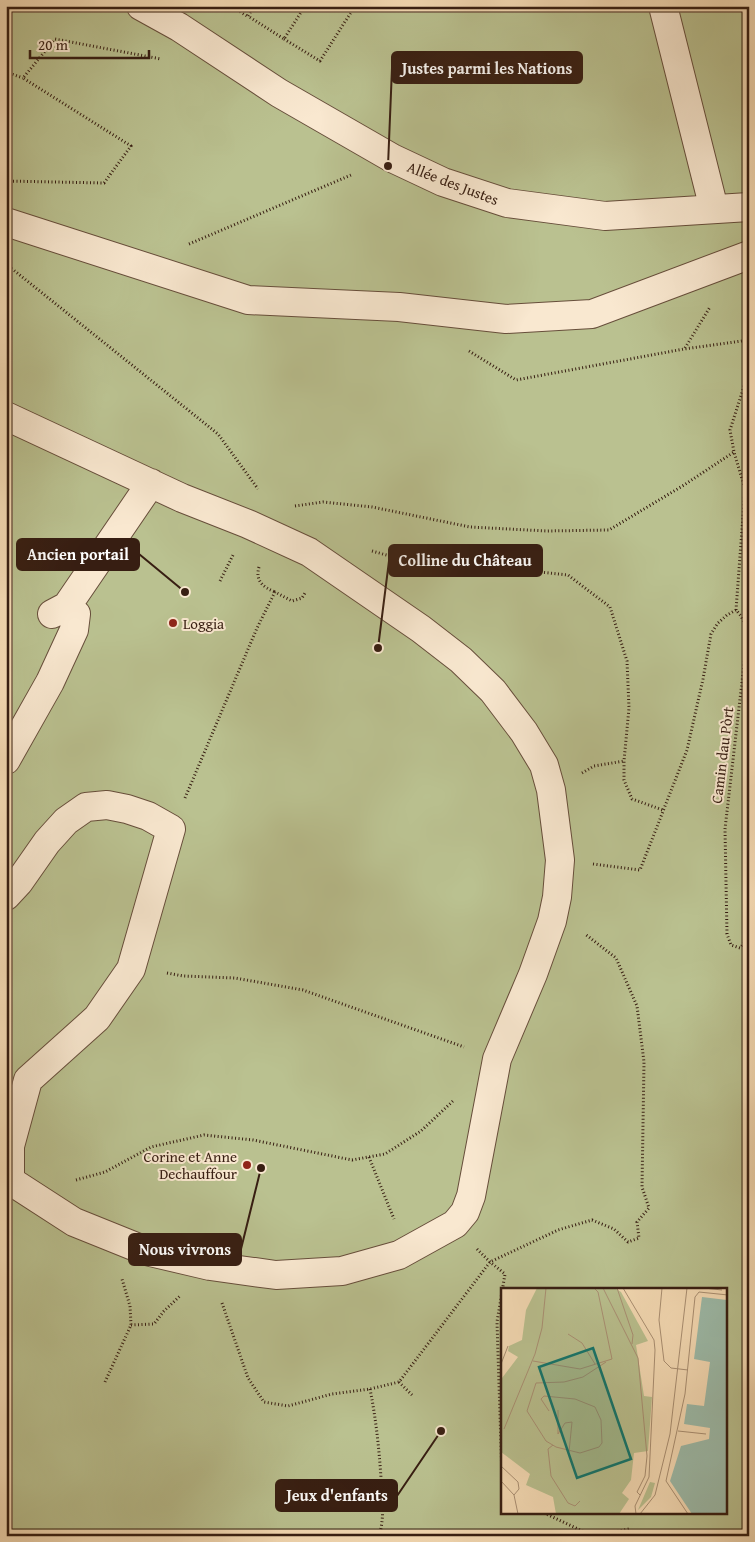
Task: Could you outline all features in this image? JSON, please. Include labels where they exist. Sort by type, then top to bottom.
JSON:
[{"type":"street","name":"Allée des Justes","points":[[141,6],[179,27],[279,93],[392,158],[443,182],[507,203],[605,216],[749,207]]},
{"type":"street","points":[[663,6],[714,209]]},
{"type":"street","points":[[6,222],[248,300],[399,307],[506,319],[592,314],[749,255]]},
{"type":"street","points":[[6,416],[151,483],[309,552],[461,660],[493,691],[524,732],[544,765],[551,790],[560,860],[557,897],[552,921],[533,974],[497,1059],[471,1196],[465,1212],[455,1224],[399,1255],[342,1270],[276,1275],[210,1266],[146,1251],[74,1222],[8,1180],[17,1083],[97,1018],[131,968],[171,829],[148,816],[127,809],[108,805],[86,807],[66,820],[47,842],[19,882],[6,896]]},
{"type":"street","points":[[6,760],[50,682],[74,630],[76,614],[59,610],[151,483]]},
{"type":"path","points":[[231,6],[320,61],[355,6]]},
{"type":"path","points":[[248,16],[254,6]]},
{"type":"path","points":[[284,39],[305,6]]},
{"type":"path","points":[[23,78],[55,39]]},
{"type":"path","points":[[6,72],[23,78],[131,146],[104,183],[6,181]]},
{"type":"path","points":[[138,265],[392,158]]},
{"type":"path","points":[[6,264],[218,434],[259,490],[248,524]]},
{"type":"path","points":[[516,380],[684,349],[749,340]]},
{"type":"path","points":[[736,610],[746,489],[734,452],[730,430],[747,377],[749,376]]},
{"type":"path","points":[[248,524],[276,509],[324,502],[372,507],[470,527],[547,531],[609,530],[684,485],[734,452]]},
{"type":"path","points":[[186,796],[257,628],[275,592],[292,601],[302,598],[327,565],[348,544],[443,571],[511,569],[568,576],[610,607],[627,661],[629,708],[624,780],[632,799],[663,810]]},
{"type":"path","name":"Camin dau Pòrt","points":[[560,860],[640,870],[687,750],[711,634],[727,615],[736,610],[748,630],[725,829],[727,934],[731,945],[740,948],[749,937]]},
{"type":"path","points":[[551,790],[594,766],[624,761]]},
{"type":"path","points":[[131,1325],[154,1324],[164,1311],[210,1266],[248,1378],[264,1402],[288,1406],[332,1394],[370,1389],[399,1382],[490,1262],[558,1230],[592,1220],[614,1229],[628,1242],[639,1238],[637,1222],[650,1208],[642,1187],[644,1062],[637,1006],[616,958],[582,932],[552,921]]},
{"type":"path","points":[[131,968],[182,976],[234,978],[303,990],[497,1059]]},
{"type":"path","points":[[68,1183],[105,1172],[151,1147],[204,1135],[253,1140],[352,1160],[385,1154],[421,1131],[455,1098]]},
{"type":"path","points":[[369,1157],[408,1251]]},
{"type":"path","points":[[455,1224],[490,1262],[505,1274],[502,1288]]},
{"type":"path","points":[[106,1382],[131,1325],[130,1306],[118,1262],[125,1243]]},
{"type":"path","points":[[501,1295],[496,1322],[501,1451]]},
{"type":"path","points":[[399,1382],[412,1394]]},
{"type":"path","points":[[370,1389],[376,1418],[381,1473],[383,1514],[379,1535],[386,1536]]},
{"type":"path","points":[[546,1514],[595,1536],[629,1529],[634,1536]]},
{"type":"green space","points":[[6,6],[749,6],[749,1536],[6,1536]]},
{"type":"place","name":"Justes parmi les Nations","points":[[388,166]]},
{"type":"place","name":"Ancien portail","points":[[185,592]]},
{"type":"place","name":"Loggia","points":[[173,623]]},
{"type":"place","name":"Colline du Château","points":[[378,648]]},
{"type":"place","name":"Corine et Anne Dechauffour","points":[[247,1165]]},
{"type":"place","name":"Nous vivrons","points":[[261,1168]]},
{"type":"place","name":"Jeux d'enfants","points":[[441,1431]]}]
